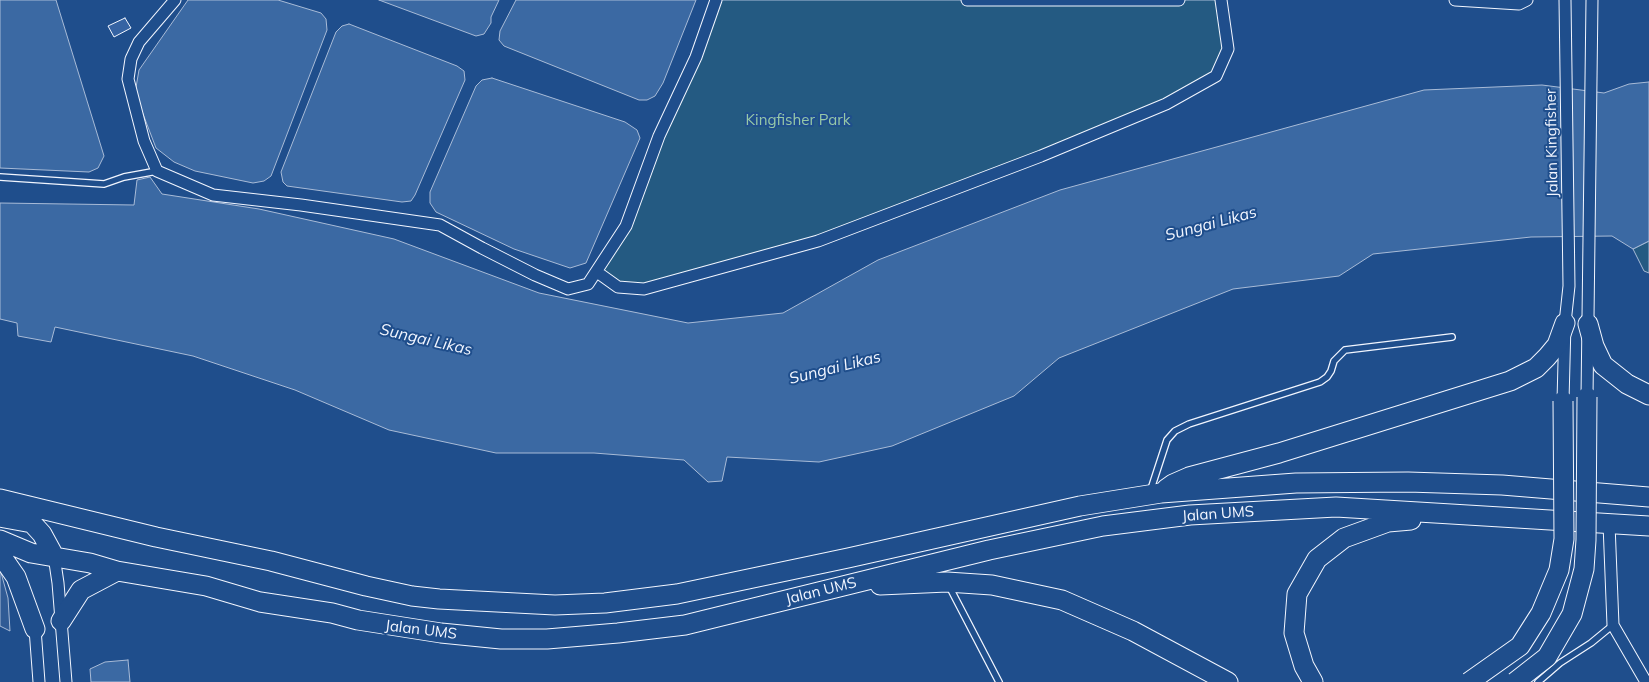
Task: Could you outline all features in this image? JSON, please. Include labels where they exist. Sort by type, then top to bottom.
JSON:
[{"type":"highway","points":[[1155,494],[1189,477],[1279,453],[1510,381],[1536,368],[1547,357],[1557,345],[1565,323]]},
{"type":"highway","points":[[1588,324],[1594,346],[1604,364],[1626,384],[1649,395]]},
{"type":"highway","points":[[1515,682],[1547,657],[1572,614],[1584,569],[1587,396]]},
{"type":"highway","points":[[1469,682],[1520,646],[1541,613],[1559,570],[1564,539],[1564,401]]},
{"type":"highway","name":"Jalan UMS","points":[[0,499],[156,537],[255,557],[412,596],[555,606],[605,604],[677,594],[1080,506],[1155,494],[1296,483],[1392,482],[1502,484],[1649,497]]},
{"type":"highway","name":"Jalan UMS","points":[[0,540],[31,553],[54,556],[117,571],[206,586],[260,602],[332,613],[358,620],[441,633],[501,639],[547,639],[685,625],[930,563],[1103,526],[1190,515],[1336,507],[1649,526]]},
{"type":"highway","points":[[1314,682],[1304,666],[1294,633],[1297,594],[1317,559],[1344,538],[1388,522],[1464,516]]},
{"type":"highway","points":[[0,517],[32,523],[42,534],[54,556]]},
{"type":"highway","points":[[0,554],[16,576],[35,629]]},
{"type":"highway","points":[[61,622],[81,590],[117,571]]},
{"type":"highway","points":[[841,587],[947,582],[992,585],[1062,600],[1133,631],[1228,682]]},
{"type":"street","points":[[175,0],[139,42],[131,58],[128,79],[144,140],[157,171],[213,195],[301,204],[440,225],[520,268],[568,289],[588,284],[626,226],[659,136],[696,57],[716,0]]},
{"type":"street","points":[[967,0],[1179,0]]},
{"type":"street","points":[[597,272],[618,287],[644,288],[818,241],[1041,156],[1166,104],[1216,76],[1228,49],[1221,0]]},
{"type":"street","points":[[1455,0],[1523,2]]},
{"type":"street","name":"Jalan Kingfisher","points":[[1564,401],[1565,323],[1569,286],[1565,0]]},
{"type":"street","points":[[1587,396],[1592,0]]},
{"type":"street","points":[[1609,524],[1613,625],[1646,682]]},
{"type":"street","points":[[54,556],[66,682]]},
{"type":"street","points":[[35,629],[39,682]]},
{"type":"lane","points":[[0,178],[104,184],[124,177],[157,171]]},
{"type":"lane","points":[[1155,494],[1167,440],[1175,431],[1189,424],[1320,382],[1327,378],[1334,361],[1345,350],[1452,337]]},
{"type":"lane","points":[[947,582],[999,682]]},
{"type":"lane","points":[[1538,682],[1560,663],[1591,643],[1613,625]]},
{"type":"green space","name":"Kingfisher Park","points":[[716,0],[1221,0],[1228,49],[1216,76],[1166,104],[818,241],[667,282],[618,287],[597,272],[626,226]]},
{"type":"green space","points":[[1649,241],[1649,273],[1644,271],[1633,249]]},
{"type":"shaded area","points":[[0,569],[8,598],[10,631],[0,626]]},
{"type":"water","points":[[0,0],[56,0],[104,156],[98,168],[89,172],[0,168]]},
{"type":"water","points":[[188,0],[278,0],[321,13],[326,19],[327,30],[271,176],[264,181],[253,183],[195,171],[174,162],[156,148],[135,93],[139,70]]},
{"type":"water","points":[[379,0],[499,0],[491,17],[491,23],[484,34],[476,36]]},
{"type":"water","points":[[516,0],[696,0],[663,83],[655,96],[647,100],[639,100],[504,46],[499,40],[500,31]]},
{"type":"water","points":[[349,24],[457,66],[464,71],[465,80],[411,201],[402,202],[287,186],[283,182],[281,172],[336,32],[342,26]]},
{"type":"water","points":[[492,78],[625,122],[637,130],[640,138],[586,263],[570,268],[514,249],[436,212],[430,203],[430,192],[476,86],[482,80]]},
{"type":"water","name":"Sungai Likas","points":[[1649,82],[1649,241],[1633,249],[1612,236],[1531,237],[1373,254],[1339,276],[1233,289],[1059,358],[1014,396],[892,446],[819,462],[727,457],[722,481],[708,482],[684,460],[594,453],[496,453],[389,430],[295,390],[193,356],[55,327],[51,342],[18,336],[17,323],[0,319],[0,203],[134,205],[137,180],[150,177],[162,194],[259,209],[394,239],[539,293],[688,323],[783,313],[878,260],[1060,190],[1424,90],[1542,85],[1604,93],[1629,84]]},
{"type":"water","points":[[128,660],[130,682],[91,682],[90,669],[105,662]]},
{"type":"building","points":[[125,18],[131,28],[114,37],[108,26]]}]
